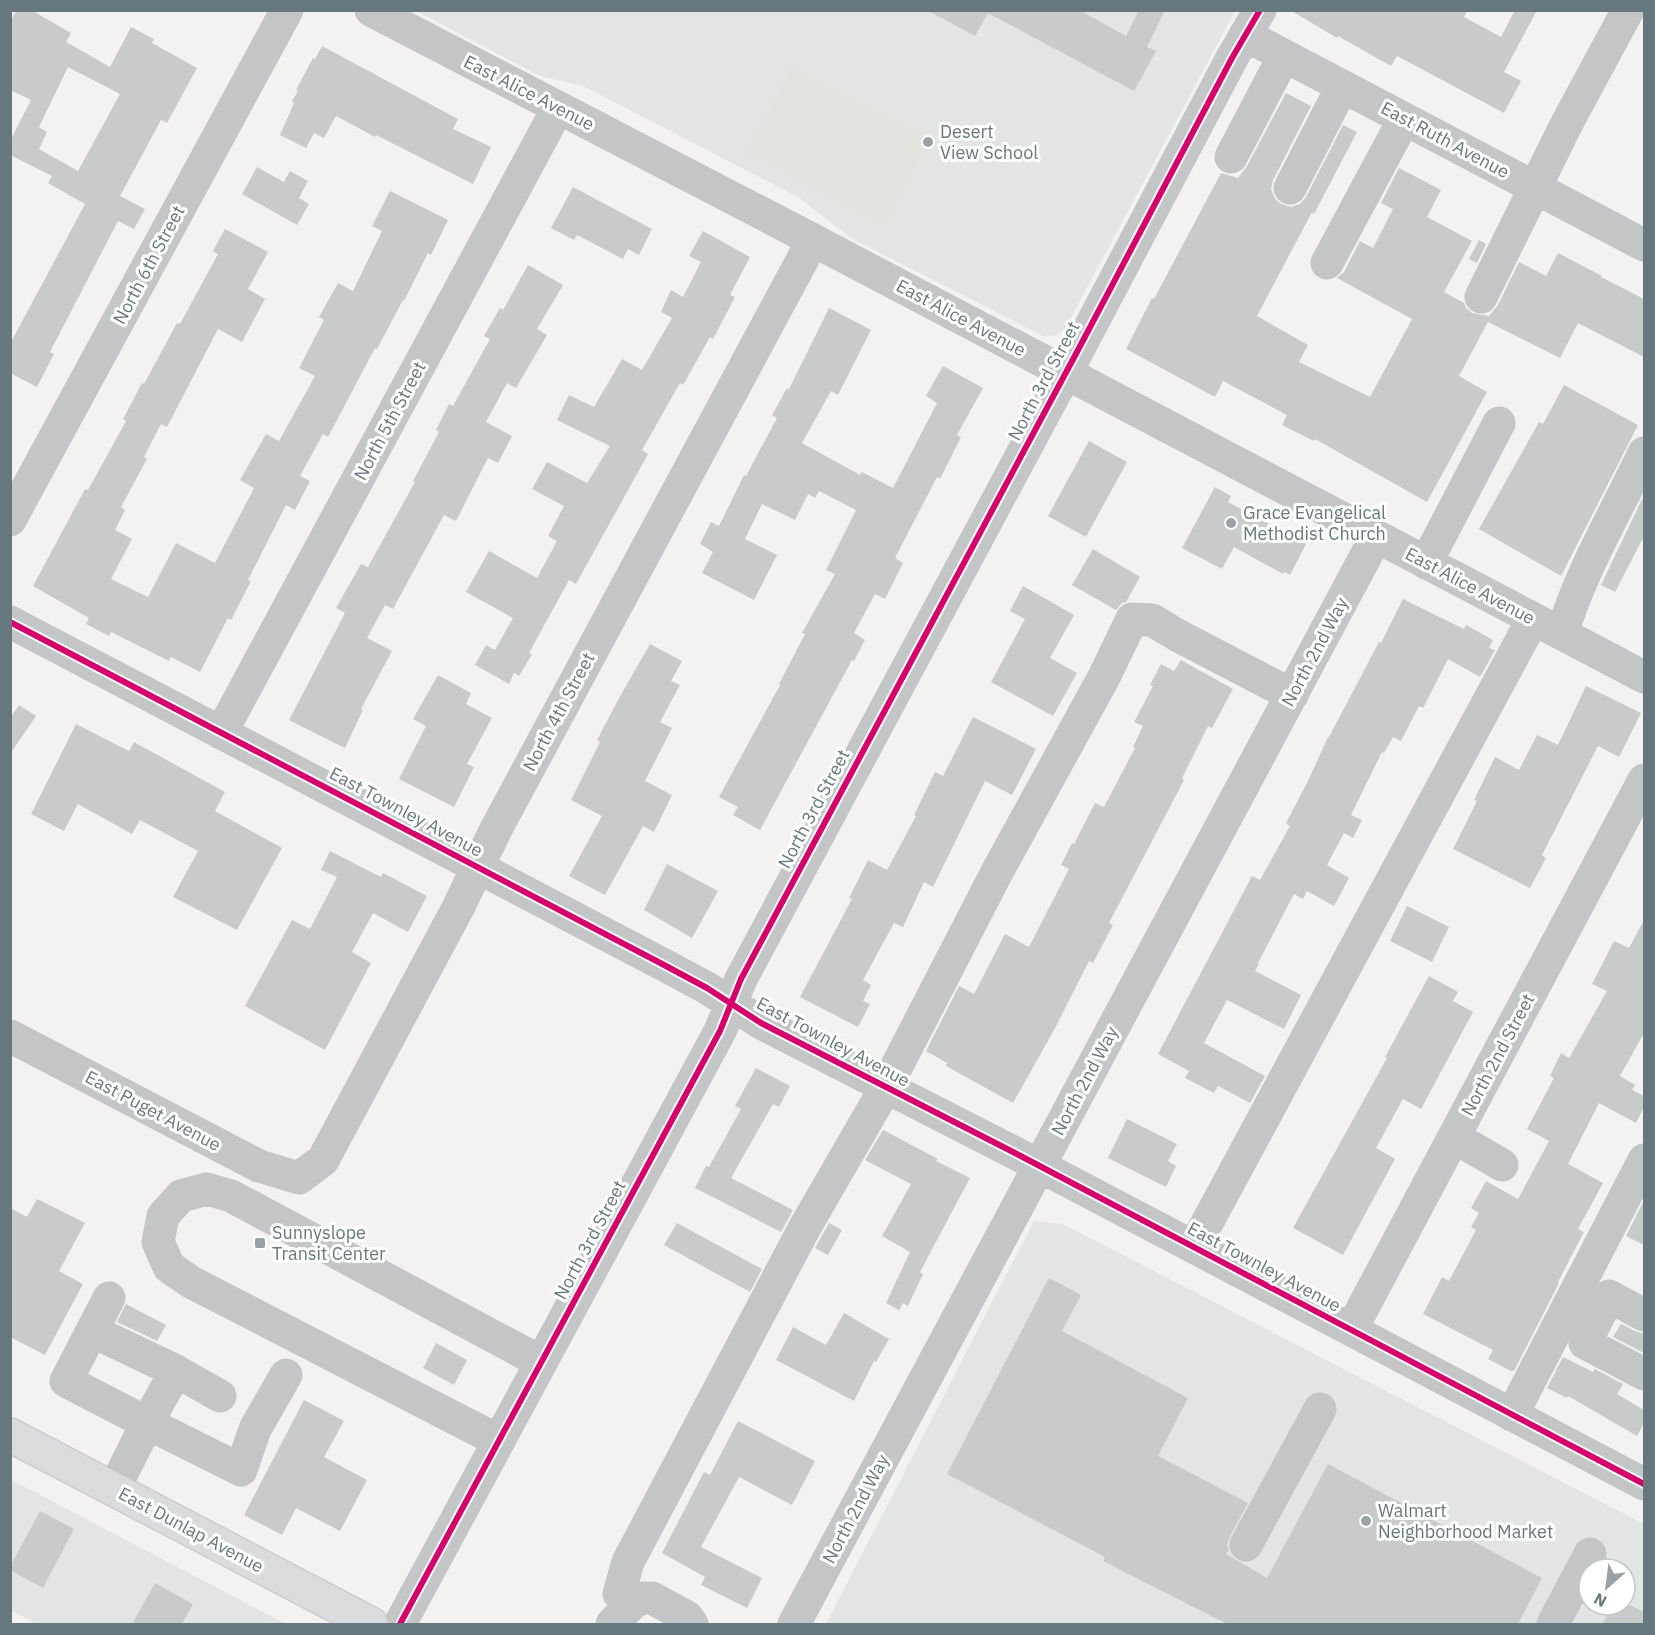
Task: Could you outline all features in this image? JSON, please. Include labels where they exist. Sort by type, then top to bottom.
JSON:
[{"type":"main road","name":"East Dunlap Avenue","points":[[10,1435],[371,1624]]},
{"type":"street","name":"North 6th Street","points":[[10,520],[287,10]]},
{"type":"street","name":"East Alice Avenue","points":[[371,10],[1644,677]]},
{"type":"street","points":[[1481,297],[1567,123],[1629,10]]},
{"type":"street","name":"East Ruth Avenue","points":[[1253,23],[1284,56],[1644,245]]},
{"type":"street","name":"North 3rd Street","points":[[400,1624],[720,1031],[746,968],[1066,373],[1232,58],[1253,23]]},
{"type":"street","points":[[1231,157],[1284,56]]},
{"type":"street","points":[[1290,188],[1342,87]]},
{"type":"street","name":"North 5th Street","points":[[221,733],[558,108]]},
{"type":"street","points":[[1327,263],[1404,119]]},
{"type":"street","name":"North 4th Street","points":[[299,1178],[323,1160],[458,908],[495,831],[813,240]]},
{"type":"street","points":[[1426,563],[1499,423]]},
{"type":"street","points":[[1562,634],[1569,608],[1596,548],[1644,453]]},
{"type":"street","name":"North 2nd Way","points":[[794,1624],[1376,537]]},
{"type":"street","points":[[1194,1247],[1533,618]]},
{"type":"street","points":[[615,1609],[628,1562],[805,1227],[886,1087],[958,946],[1104,677],[1132,620],[1152,620],[1292,695]]},
{"type":"street","name":"East Townley Avenue","points":[[10,622],[666,966],[761,1023],[1039,1166],[1644,1484]]},
{"type":"street","name":"North 2nd Street","points":[[1351,1330],[1644,780]]},
{"type":"street","name":"East Puget Avenue","points":[[10,1036],[259,1166],[299,1178]]},
{"type":"street","points":[[1454,1137],[1502,1165]]},
{"type":"street","points":[[1512,1415],[1644,1160]]},
{"type":"street","points":[[499,1441],[191,1282],[169,1267],[158,1242],[163,1216],[181,1196],[207,1189],[231,1196],[541,1362]]},
{"type":"street","points":[[1644,1315],[1609,1296],[1585,1343],[1644,1374]]},
{"type":"street","points":[[109,1298],[66,1381],[240,1470],[255,1429],[286,1375]]},
{"type":"street","points":[[92,1331],[176,1371],[220,1396]]},
{"type":"street","points":[[114,1489],[176,1371]]},
{"type":"street","points":[[1246,1545],[1320,1409]]},
{"type":"street","points":[[1553,1624],[1590,1554]]},
{"type":"street","points":[[615,1609],[642,1598],[652,1598],[687,1617],[692,1624]]},
{"type":"shaded area","name":"Desert View School","points":[[416,11],[1235,11],[1066,327],[1057,335],[1045,337],[851,238],[798,197],[583,86],[540,76]]},
{"type":"shaded area","points":[[792,65],[931,137],[885,227],[746,155]]},
{"type":"shaded area","points":[[1034,1221],[1063,1224],[1644,1524],[1644,1624],[826,1624]]},
{"type":"shaded area","points":[[10,1479],[286,1624],[37,1624],[11,1610]]},
{"type":"building","points":[[17,10],[31,10],[71,33],[66,42],[110,67],[131,27],[154,39],[152,43],[197,68],[167,123],[161,120],[120,196],[145,209],[134,229],[118,221],[50,352],[54,354],[37,387],[10,373],[10,344],[85,204],[48,183],[52,176],[10,155],[10,141],[31,100],[10,90],[10,22]],"holes":[[[68,67],[120,94],[78,171],[39,149],[47,132],[39,127]]]},
{"type":"building","points":[[927,10],[1079,10],[1126,36],[1139,10],[1165,10],[1147,47],[1156,51],[1134,91],[988,13],[975,36]]},
{"type":"building","points":[[1290,10],[1467,10],[1464,17],[1501,37],[1515,10],[1537,10],[1504,72],[1521,81],[1504,113],[1397,56],[1391,66]]},
{"type":"building","points":[[322,46],[458,119],[453,129],[491,147],[473,184],[336,116],[324,138],[314,133],[306,148],[280,135],[294,103],[292,101],[298,91],[296,90]]},
{"type":"building","points":[[1286,93],[1311,106],[1273,180],[1271,189],[1275,199],[1281,204],[1291,207],[1300,204],[1306,197],[1343,125],[1357,132],[1257,316],[1308,345],[1299,362],[1370,397],[1412,319],[1337,278],[1344,272],[1360,241],[1373,248],[1393,209],[1381,203],[1399,168],[1441,190],[1427,217],[1472,241],[1444,292],[1464,303],[1472,313],[1489,316],[1498,305],[1519,262],[1546,276],[1558,253],[1644,299],[1644,357],[1578,323],[1560,358],[1488,322],[1459,376],[1487,392],[1427,502],[1315,439],[1314,441],[1282,425],[1287,415],[1223,381],[1215,397],[1126,349],[1221,173],[1238,178],[1247,166]]},
{"type":"building","points":[[257,167],[284,182],[290,171],[308,181],[299,198],[309,204],[297,225],[242,194]]},
{"type":"building","points":[[573,187],[652,229],[639,255],[628,249],[623,259],[577,235],[574,240],[551,228]]},
{"type":"building","points":[[390,191],[448,220],[431,255],[428,253],[404,301],[377,349],[375,348],[328,437],[323,434],[300,476],[310,481],[295,510],[286,505],[248,580],[251,581],[231,620],[228,618],[200,672],[171,657],[169,661],[111,632],[109,636],[86,624],[89,618],[33,586],[85,489],[88,490],[126,421],[123,419],[142,383],[144,384],[177,323],[180,324],[218,254],[213,251],[225,229],[268,252],[248,289],[265,299],[242,342],[218,329],[167,427],[161,424],[144,457],[147,459],[121,507],[125,510],[115,530],[132,539],[111,579],[148,597],[176,543],[215,563],[254,488],[240,480],[266,434],[279,441],[315,376],[299,368],[324,320],[319,317],[338,283],[353,291],[382,231],[372,226]]},
{"type":"building","points":[[703,231],[750,257],[730,295],[735,297],[713,339],[710,337],[683,385],[680,383],[642,450],[648,454],[576,584],[569,580],[529,653],[532,654],[519,676],[514,673],[509,684],[475,665],[486,645],[495,650],[513,618],[466,592],[489,551],[537,578],[557,541],[548,536],[564,506],[532,489],[547,462],[587,483],[610,446],[557,420],[569,395],[594,407],[622,359],[642,370],[672,318],[661,312],[671,290],[683,297],[701,262],[689,256]]},
{"type":"building","points":[[1479,240],[1486,244],[1477,263],[1469,259]]},
{"type":"building","points":[[528,265],[563,285],[537,329],[547,335],[516,388],[507,383],[486,422],[512,436],[498,463],[488,458],[456,521],[444,515],[393,609],[385,605],[367,638],[392,651],[361,709],[363,710],[345,748],[289,720],[345,613],[336,608],[361,564],[368,567],[415,482],[413,481],[439,432],[436,430],[449,404],[453,406],[490,339],[484,336],[500,308],[503,310]]},
{"type":"building","points":[[829,308],[871,330],[838,395],[831,391],[802,443],[860,475],[862,472],[893,488],[937,403],[926,396],[943,366],[983,388],[957,435],[961,437],[940,479],[937,477],[895,558],[903,563],[885,599],[875,594],[854,633],[865,640],[760,830],[733,815],[738,807],[719,797],[780,685],[805,634],[802,633],[835,574],[826,570],[856,510],[819,491],[815,498],[808,494],[795,520],[762,504],[745,539],[777,555],[754,600],[702,573],[713,552],[700,544],[711,522],[719,526],[744,475],[746,476],[777,418],[772,415],[787,388],[789,389]]},
{"type":"building","points":[[1564,385],[1638,425],[1561,576],[1479,529],[1539,422],[1543,424]]},
{"type":"building","points":[[1089,441],[1127,462],[1086,537],[1048,516]]},
{"type":"building","name":"Grace Evangelical Methodist Church","points":[[1215,487],[1231,496],[1228,502],[1306,544],[1290,575],[1284,572],[1283,574],[1234,547],[1222,569],[1182,548]]},
{"type":"building","points":[[1644,495],[1644,536],[1615,592],[1601,585]]},
{"type":"building","points":[[1093,549],[1140,577],[1126,602],[1116,610],[1072,585]]},
{"type":"building","points":[[1023,586],[1074,615],[1050,658],[1077,673],[1053,716],[991,682],[1025,619],[1010,611]]},
{"type":"building","points":[[1403,599],[1464,629],[1466,625],[1493,640],[1489,648],[1495,650],[1480,677],[1448,659],[1423,708],[1419,706],[1401,741],[1393,737],[1384,753],[1382,752],[1351,815],[1362,820],[1353,838],[1344,833],[1327,865],[1349,878],[1334,906],[1307,891],[1303,899],[1294,894],[1255,971],[1301,995],[1284,1029],[1227,1000],[1204,1043],[1265,1076],[1250,1103],[1218,1086],[1214,1093],[1185,1078],[1189,1071],[1158,1054],[1252,876],[1260,880],[1290,826],[1286,823],[1328,737]]},
{"type":"building","points":[[650,644],[682,661],[671,681],[680,685],[660,722],[672,728],[645,781],[672,795],[654,832],[643,826],[605,895],[569,876],[602,816],[571,800],[600,742],[597,740]]},
{"type":"building","points":[[1181,660],[1233,689],[1212,728],[1208,726],[1182,778],[1184,780],[1109,923],[1113,925],[1093,963],[1089,961],[1013,1103],[946,1066],[947,1063],[926,1051],[959,986],[974,994],[1005,934],[1029,947],[1069,869],[1061,865],[1072,843],[1074,844],[1095,803],[1104,807],[1135,748],[1133,747],[1143,726],[1134,722],[1153,686],[1150,685],[1161,664],[1174,671]]},
{"type":"building","points":[[438,675],[471,693],[466,704],[492,718],[467,764],[474,767],[454,807],[399,779],[426,726],[413,719]]},
{"type":"building","points":[[1586,686],[1641,713],[1619,757],[1598,746],[1542,855],[1546,858],[1530,888],[1453,849],[1477,801],[1474,800],[1495,757],[1519,770],[1537,735],[1558,745]]},
{"type":"building","points":[[19,705],[36,716],[10,754],[10,718]]},
{"type":"building","points":[[973,717],[1036,749],[1012,795],[985,781],[933,887],[924,882],[903,927],[894,923],[863,980],[871,985],[863,1001],[870,1004],[858,1027],[800,997],[852,899],[849,898],[868,860],[887,870],[916,816],[914,815],[935,772],[943,776]]},
{"type":"building","points":[[76,724],[129,751],[134,742],[225,792],[215,811],[282,848],[237,930],[173,897],[198,851],[140,820],[132,834],[78,804],[64,831],[31,814]]},
{"type":"building","points":[[330,851],[381,877],[383,873],[427,896],[408,932],[373,913],[352,952],[371,963],[325,1050],[245,1006],[292,920],[310,929],[337,877],[321,870]]},
{"type":"building","points":[[667,864],[718,891],[692,938],[644,910]]},
{"type":"building","points":[[1407,906],[1449,927],[1432,962],[1390,941]]},
{"type":"building","points":[[1644,920],[1644,1033],[1620,1076],[1635,1085],[1632,1090],[1644,1096],[1644,1107],[1636,1123],[1599,1103],[1568,1164],[1603,1183],[1578,1229],[1584,1232],[1514,1371],[1511,1371],[1488,1359],[1493,1350],[1423,1314],[1442,1277],[1449,1281],[1476,1230],[1471,1227],[1479,1213],[1471,1208],[1486,1181],[1518,1199],[1549,1141],[1527,1129],[1554,1078],[1550,1076],[1561,1053],[1569,1058],[1607,991],[1592,984],[1614,941],[1629,948]]},
{"type":"building","points":[[1429,976],[1458,992],[1453,1001],[1473,1012],[1421,1109],[1403,1099],[1376,1148],[1395,1159],[1343,1255],[1293,1228],[1387,1058],[1385,1057]]},
{"type":"building","points":[[756,1068],[790,1086],[779,1107],[773,1104],[731,1178],[793,1210],[781,1232],[695,1188],[741,1109],[735,1106]]},
{"type":"building","points":[[1127,1119],[1177,1144],[1168,1161],[1176,1166],[1166,1187],[1108,1158]]},
{"type":"building","points":[[883,1130],[970,1178],[920,1272],[923,1274],[908,1306],[903,1303],[899,1310],[886,1303],[910,1252],[882,1236],[911,1184],[865,1160]]},
{"type":"building","points":[[37,1199],[85,1223],[59,1271],[83,1284],[45,1355],[10,1337],[10,1208],[27,1217]]},
{"type":"building","points":[[1644,1200],[1644,1245],[1626,1236]]},
{"type":"building","points":[[677,1223],[762,1269],[750,1292],[664,1245]]},
{"type":"building","points":[[829,1223],[842,1230],[828,1255],[815,1248]]},
{"type":"building","points":[[1049,1278],[1081,1295],[1062,1331],[1188,1398],[1158,1456],[1248,1503],[1230,1536],[1227,1545],[1229,1550],[1226,1554],[1267,1578],[1328,1464],[1542,1578],[1518,1624],[1227,1624],[1103,1561],[1105,1557],[947,1474]]},
{"type":"building","points":[[126,1304],[166,1325],[157,1341],[117,1322]]},
{"type":"building","points":[[844,1313],[889,1339],[876,1362],[874,1361],[854,1401],[776,1360],[793,1327],[826,1345]]},
{"type":"building","points":[[1621,1324],[1644,1334],[1644,1353],[1613,1337]]},
{"type":"building","points":[[436,1343],[467,1360],[454,1385],[423,1368]]},
{"type":"building","points":[[1563,1357],[1593,1372],[1595,1369],[1623,1384],[1617,1394],[1644,1410],[1644,1423],[1637,1436],[1568,1396],[1567,1398],[1547,1388]]},
{"type":"building","points":[[304,1400],[344,1421],[324,1457],[367,1480],[340,1531],[296,1508],[282,1535],[244,1515]]},
{"type":"building","points":[[738,1421],[815,1461],[792,1505],[739,1477],[701,1547],[762,1578],[747,1608],[701,1585],[705,1577],[662,1553],[704,1472],[710,1475]]},
{"type":"building","points":[[40,1511],[74,1529],[43,1588],[10,1570]]},
{"type":"building","points":[[155,1583],[193,1604],[182,1624],[132,1624]]},
{"type":"building","points":[[1637,1608],[1644,1612],[1644,1624],[1602,1624],[1606,1617],[1637,1617]]},
{"type":"cycle path","points":[[400,1624],[720,1031],[741,979],[1232,58],[1260,10]]},
{"type":"cycle path","points":[[10,622],[666,966],[707,988],[761,1023],[1015,1153],[1644,1484]]},
{"type":"place","name":"Desert View School","points":[[928,142]]},
{"type":"place","name":"Grace Evangelical Methodist Church","points":[[1231,523]]},
{"type":"place","name":"Sunnyslope Transit Center","points":[[260,1243]]},
{"type":"place","name":"Walmart Neighborhood Market","points":[[1366,1521]]}]
